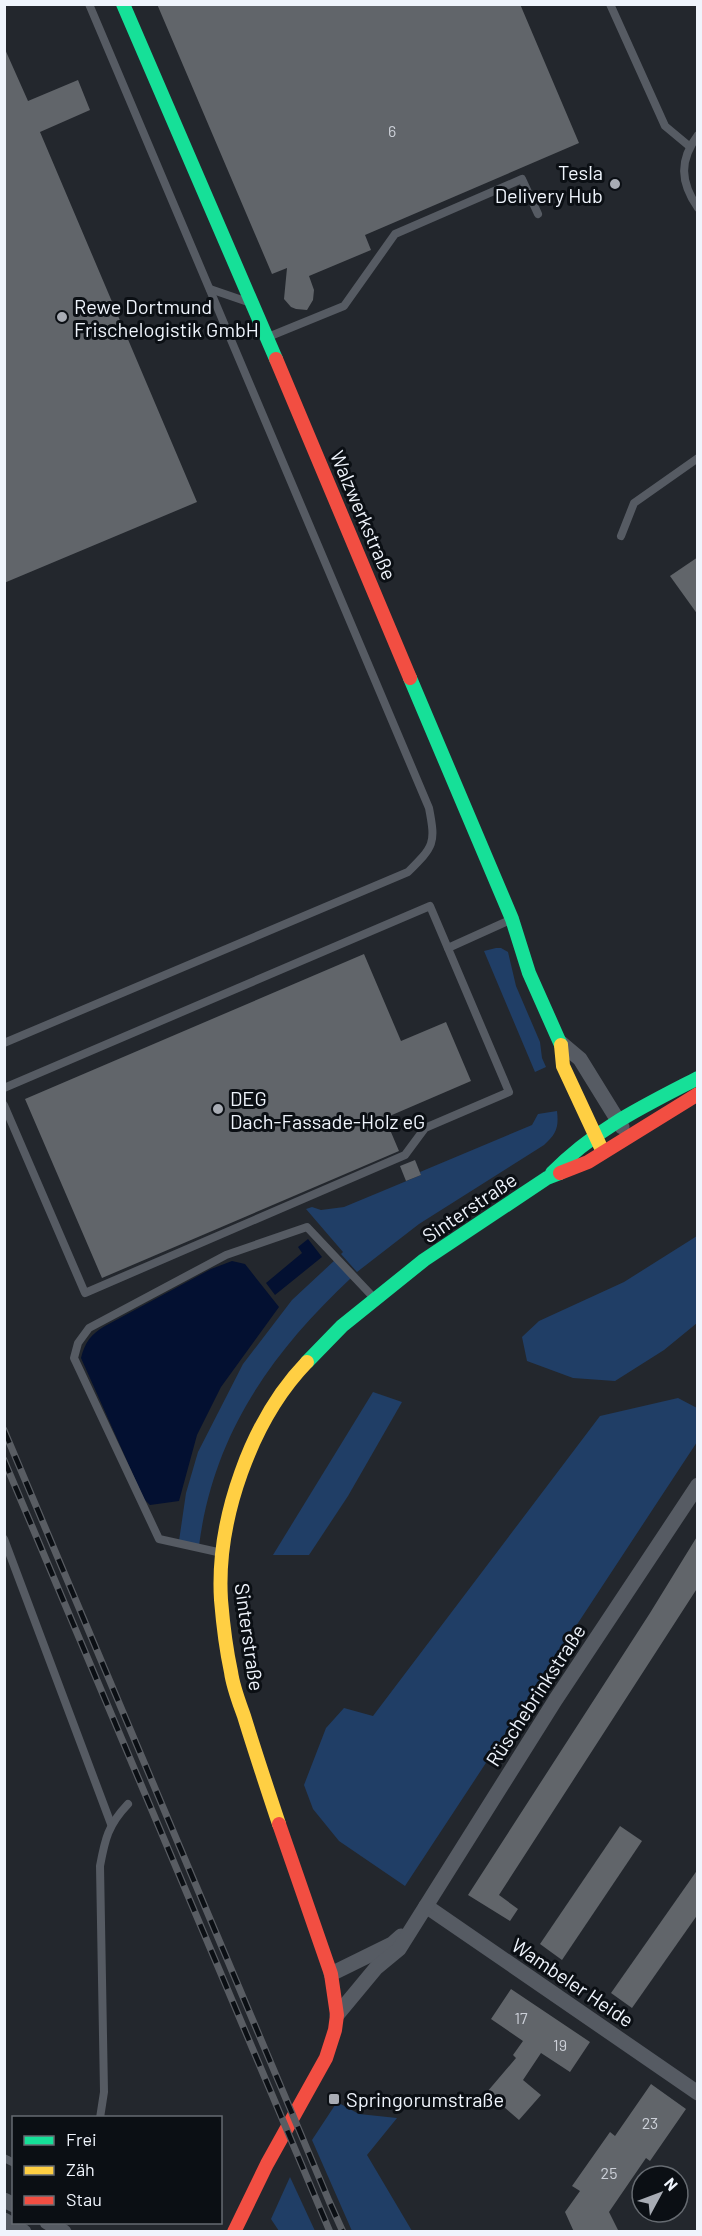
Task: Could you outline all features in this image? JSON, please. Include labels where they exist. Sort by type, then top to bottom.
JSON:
[{"type":"street","name":"Walzwerkstraße","points":[[123,4],[267,338],[512,919],[529,973],[561,1043],[563,1066],[603,1152]]},
{"type":"street","name":"Walzwerkstraße","points":[[561,1043],[580,1059],[627,1137]]},
{"type":"street","name":"Sinterstraße","points":[[331,1974],[257,1760],[231,1674],[221,1599],[223,1554],[231,1508],[243,1465],[262,1422],[282,1392],[304,1365],[342,1326],[424,1260],[547,1178],[567,1157],[594,1135],[617,1120],[698,1078]]},
{"type":"street","name":"Sinterstraße","points":[[547,1178],[582,1165],[698,1094]]},
{"type":"street","name":"Rüschebrinkstraße","points":[[337,2014],[375,1968],[399,1949],[556,1699],[696,1491]]},
{"type":"street","name":"Wambeler Heide","points":[[426,1906],[698,2093]]},
{"type":"street","name":"Rüschebrinkstraße","points":[[233,2230],[325,2058],[333,2037],[337,2014],[331,1974],[392,1944],[410,1929]]},
{"type":"street","points":[[4,2220],[24,2232]]},
{"type":"street","points":[[49,2224],[64,2232]]},
{"type":"lane","points":[[4,1043],[408,872],[426,854],[435,836],[429,808],[89,4]]},
{"type":"lane","points":[[610,4],[664,126],[689,146]]},
{"type":"lane","points":[[698,135],[689,146],[682,168],[691,199],[698,208]]},
{"type":"lane","points":[[267,338],[344,306],[395,234],[522,179],[538,214]]},
{"type":"lane","points":[[210,289],[252,303]]},
{"type":"lane","points":[[621,536],[634,503],[698,458]]},
{"type":"lane","points":[[4,1088],[430,906],[509,1092],[424,1128],[405,1155],[85,1293],[4,1105]]},
{"type":"lane","points":[[448,948],[512,919]]},
{"type":"lane","points":[[223,1554],[159,1539],[74,1358],[78,1343],[89,1328],[226,1255],[307,1227],[375,1299]]},
{"type":"lane","points":[[4,1539],[111,1824]]},
{"type":"lane","points":[[100,2116],[104,2092],[100,1866],[111,1824],[128,1804]]},
{"type":"shaded area","points":[[496,948],[508,952],[516,986],[540,1042],[546,1067],[535,1072],[484,951]]},
{"type":"shaded area","points":[[557,1111],[556,1130],[544,1145],[419,1224],[357,1272],[306,1209],[344,1207],[532,1125],[538,1114]]},
{"type":"shaded area","points":[[697,1236],[697,1323],[664,1350],[615,1381],[573,1378],[527,1361],[522,1337],[539,1321],[624,1282]]},
{"type":"shaded area","points":[[308,1239],[322,1257],[275,1295],[266,1283],[302,1253],[298,1247]]},
{"type":"shaded area","points":[[335,1260],[351,1278],[295,1336],[271,1366],[250,1398],[217,1468],[206,1506],[199,1546],[179,1541],[186,1493],[198,1452],[243,1364],[292,1300]]},
{"type":"shaded area","points":[[232,1261],[245,1264],[279,1307],[221,1387],[197,1435],[179,1501],[150,1505],[144,1499],[81,1358],[83,1352],[89,1339],[105,1326],[211,1269]]},
{"type":"shaded area","points":[[373,1392],[402,1402],[348,1496],[309,1555],[273,1555]]},
{"type":"shaded area","points":[[678,1398],[697,1408],[697,1442],[405,1886],[339,1841],[313,1809],[304,1785],[326,1728],[344,1708],[373,1716],[600,1416]]},
{"type":"shaded area","points":[[337,2102],[359,2114],[397,2118],[367,2155],[412,2231],[352,2231],[312,2140]]},
{"type":"shaded area","points":[[290,2177],[315,2231],[279,2231],[271,2219]]},
{"type":"building","points":[[157,4],[520,4],[579,143],[365,235],[371,250],[309,276],[314,290],[313,300],[307,310],[296,309],[284,299],[287,268],[272,274]]},
{"type":"building","name":"Rewe Dortmund Frischelogistik GmbH","points":[[4,47],[28,101],[78,80],[90,110],[40,132],[197,502],[4,583]]},
{"type":"building","points":[[698,557],[698,615],[670,576]]},
{"type":"building","name":"DEG Dach-Fassade-Holz eG","points":[[364,954],[401,1041],[446,1022],[471,1081],[385,1118],[399,1151],[102,1278],[25,1099]]},
{"type":"building","points":[[415,1160],[421,1175],[406,1181],[400,1166]]},
{"type":"building","points":[[698,1535],[698,1587],[499,1895],[518,1909],[510,1921],[468,1895]]},
{"type":"building","points":[[620,1826],[642,1841],[562,1960],[540,1944]]},
{"type":"building","points":[[698,1869],[698,1914],[632,2008],[611,1993]]},
{"type":"building","points":[[511,1989],[590,2042],[570,2072],[541,2053],[523,2080],[541,2095],[519,2120],[487,2092],[516,2058],[513,2055],[523,2041],[491,2019]]},
{"type":"building","points":[[651,2084],[686,2109],[650,2161],[646,2158],[642,2164],[630,2164],[630,2181],[609,2212],[619,2232],[574,2232],[565,2212],[580,2191],[572,2186],[610,2132],[615,2136]]},
{"type":"railway","points":[[4,1430],[343,2232]]},
{"type":"railway","points":[[4,1460],[330,2232]]},
{"type":"traffic: fast","points":[[123,4],[276,359]]},
{"type":"traffic: fast","points":[[410,678],[512,919],[529,973],[561,1045]]},
{"type":"traffic: fast","points":[[552,1173],[568,1157],[603,1131],[698,1078]]},
{"type":"traffic: fast","points":[[307,1362],[342,1326],[424,1260],[547,1178],[560,1173]]},
{"type":"traffic: slow","points":[[561,1045],[563,1066],[603,1152]]},
{"type":"traffic: slow","points":[[279,1824],[233,1683],[221,1600],[221,1569],[224,1537],[241,1473],[269,1412],[307,1362]]},
{"type":"traffic: jam","points":[[276,359],[410,678]]},
{"type":"traffic: jam","points":[[560,1173],[588,1162],[698,1094]]},
{"type":"traffic: jam","points":[[234,2232],[267,2164],[326,2058],[337,2015],[331,1974],[279,1824]]},
{"type":"place","name":"Tesla Delivery Hub","points":[[615,184]]},
{"type":"place","name":"Rewe Dortmund Frischelogistik GmbH","points":[[62,317]]},
{"type":"place","name":"DEG Dach-Fassade-Holz eG","points":[[218,1109]]},
{"type":"place","name":"Springorumstraße","points":[[334,2099]]}]
